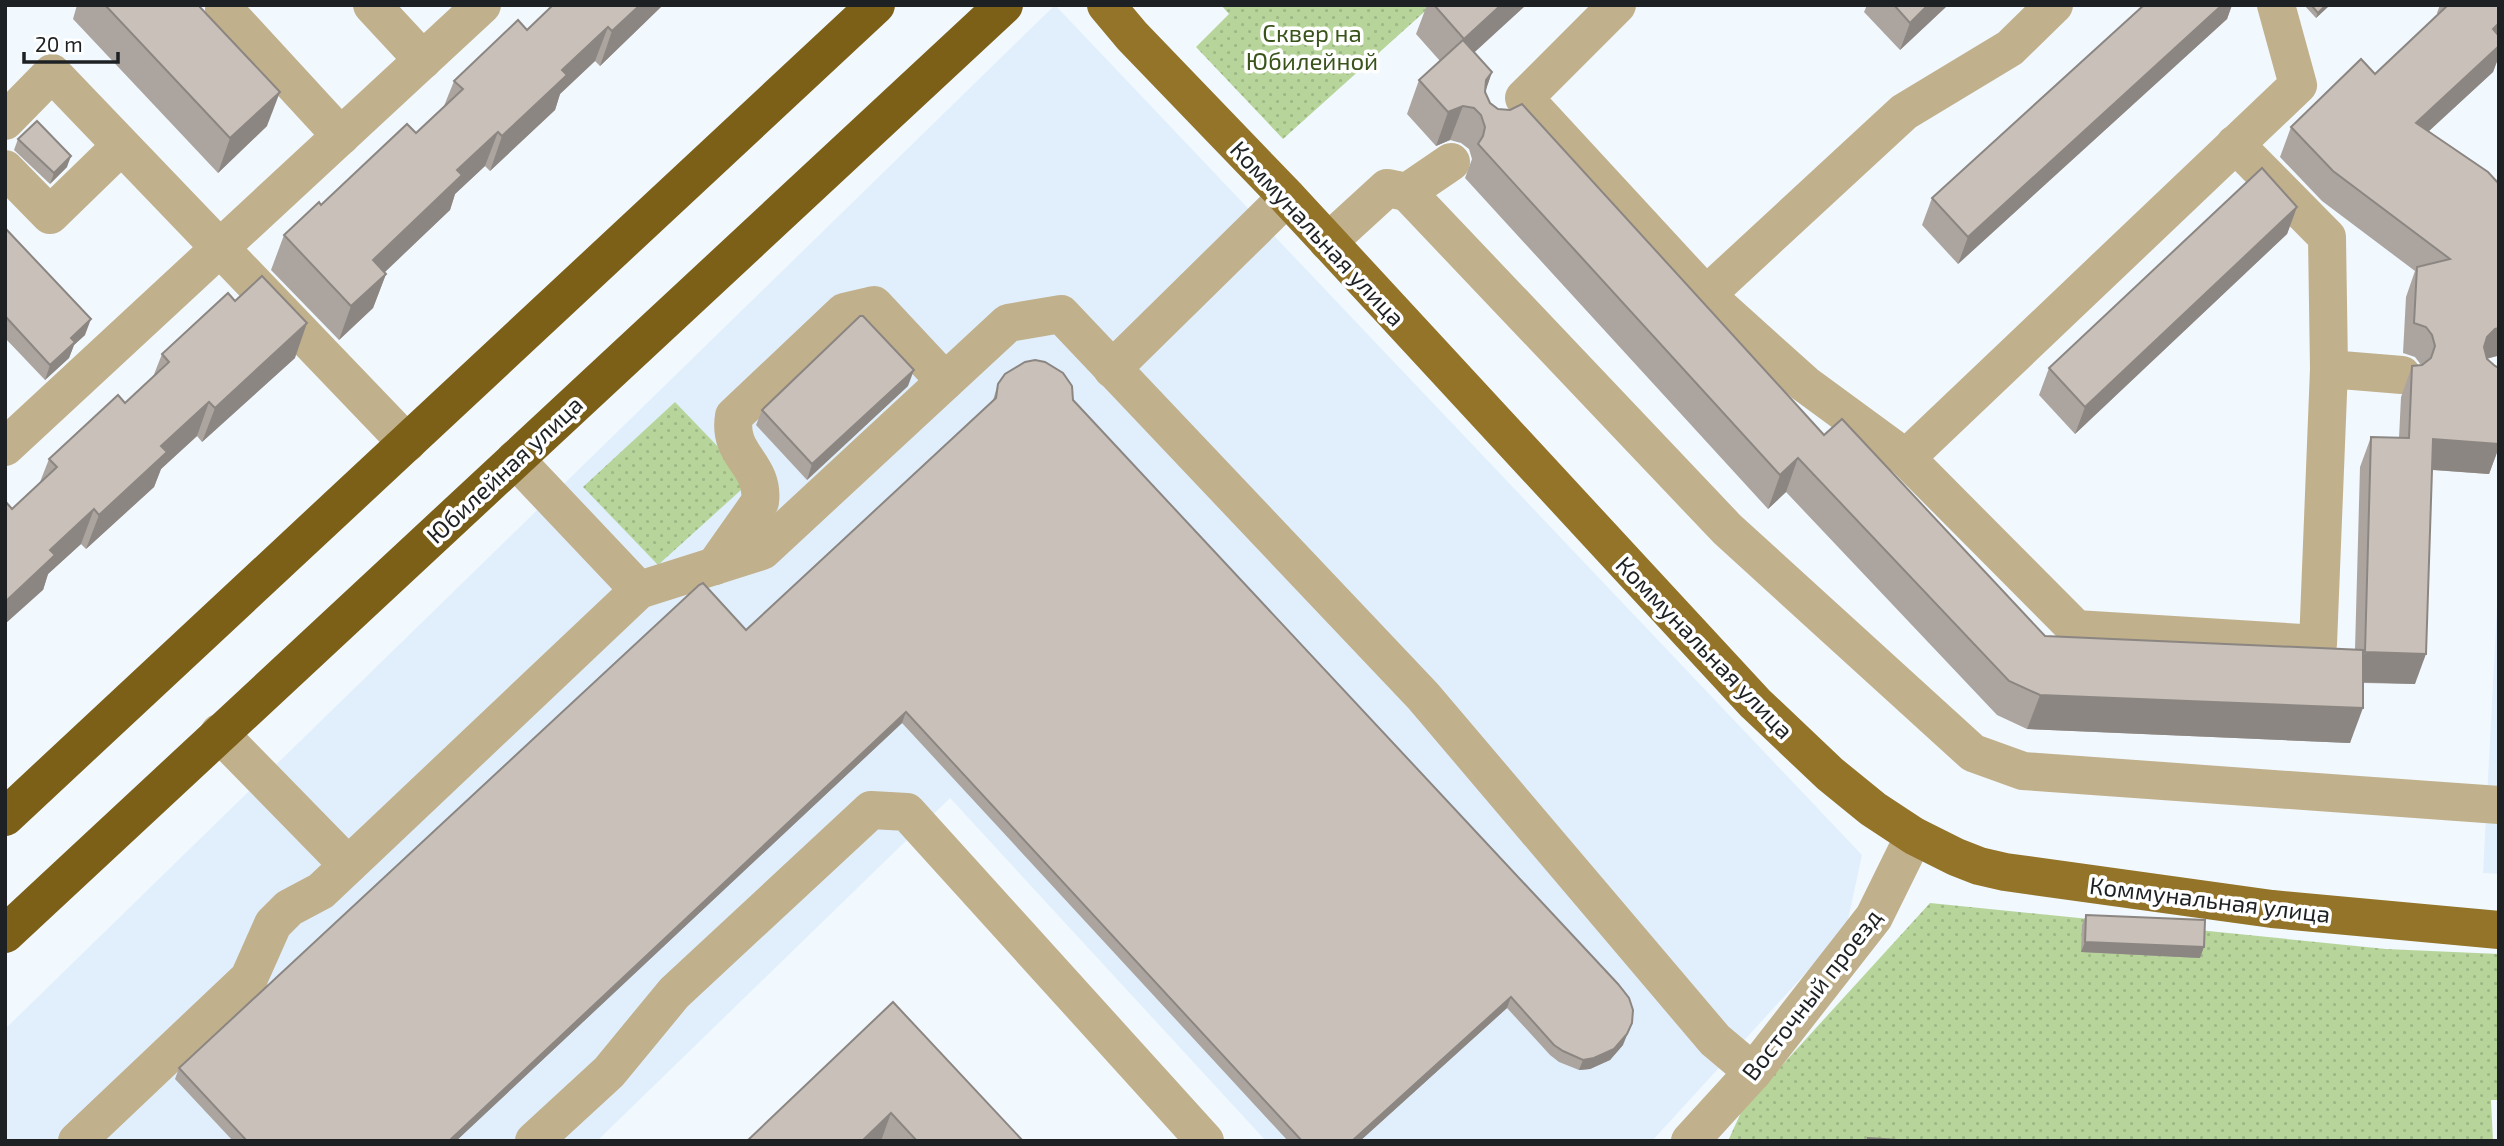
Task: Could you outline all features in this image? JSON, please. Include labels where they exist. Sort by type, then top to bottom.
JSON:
[{"type":"highway","points":[[5,817],[876,5]]},
{"type":"highway","name":"Юбилейная улица","points":[[5,933],[1004,5]]},
{"type":"main road","name":"Коммунальная улица","points":[[1106,5],[1755,703],[1830,774],[1872,809],[1914,836],[1956,857],[2005,872],[2272,909],[2499,930]]},
{"type":"street","points":[[227,5],[224,9],[341,136]]},
{"type":"street","points":[[372,5],[423,60]]},
{"type":"street","points":[[9,437],[220,248],[482,5]]},
{"type":"street","points":[[1494,122],[1524,98],[1617,5]]},
{"type":"street","points":[[1706,295],[1904,112],[2010,48],[2054,5]]},
{"type":"street","points":[[1906,458],[2298,85],[2276,5]]},
{"type":"street","points":[[5,121],[52,74],[407,443]]},
{"type":"street","points":[[1524,98],[1706,295],[1805,384],[1906,458],[2076,629],[2318,644],[2329,369],[2327,237],[2235,144]]},
{"type":"street","points":[[5,169],[50,215],[121,146]]},
{"type":"street","points":[[1407,192],[1451,162]]},
{"type":"street","points":[[1328,242],[1387,188],[1407,192],[1727,529],[1973,753],[2023,771],[2499,805]]},
{"type":"street","points":[[1112,369],[1287,197]]},
{"type":"street","points":[[715,566],[760,502],[762,489],[757,474],[743,457],[734,439],[734,416],[844,312],[874,305],[933,384]]},
{"type":"street","points":[[748,402],[745,419],[748,442],[764,467],[786,486],[803,491],[820,486],[933,384],[1008,323],[1061,314],[1423,696],[1715,1040],[1753,1072]]},
{"type":"street","points":[[2329,369],[2402,375]]},
{"type":"street","points":[[77,1141],[248,978],[273,924],[289,908],[321,891],[639,590],[762,551],[933,384]]},
{"type":"street","points":[[515,459],[639,590]]},
{"type":"street","points":[[219,733],[348,865]]},
{"type":"street","points":[[534,1141],[609,1072],[674,993],[871,810],[907,812],[1205,1141]]},
{"type":"street","name":"Восточный проезд","points":[[1690,1141],[1753,1072],[1874,917],[1914,836]]},
{"type":"shaded area","points":[[1055,5],[1862,855],[1846,929],[1652,1141],[1266,1141],[950,798],[597,1141],[5,1141],[5,1029]]},
{"type":"shaded area","points":[[2499,570],[2499,874],[2483,873]]},
{"type":"green space","name":"Сквер на Юбилейной","points":[[1221,5],[1432,5],[1283,139],[1196,47],[1229,14]]},
{"type":"green space","points":[[675,402],[751,481],[658,565],[583,487]]},
{"type":"green space","points":[[1930,903],[2386,949],[2499,954],[2499,1100],[2491,1100],[2493,1141],[1728,1141],[1743,1108]]},
{"type":"building","points":[[105,5],[198,5],[280,92],[230,138]]},
{"type":"building","points":[[553,5],[640,5],[612,31],[608,27],[562,70],[567,75],[502,136],[498,132],[457,170],[462,175],[373,260],[386,274],[351,306],[284,235],[319,202],[321,205],[407,124],[416,133],[463,89],[454,81],[518,20],[527,30]]},
{"type":"building","points":[[1434,5],[1501,5],[1464,39]]},
{"type":"building","points":[[1894,5],[1928,5],[1910,23]]},
{"type":"building","points":[[2144,5],[2222,5],[1968,237],[1932,198]]},
{"type":"building","points":[[2311,5],[2326,5],[2318,13]]},
{"type":"building","points":[[2448,5],[2499,5],[2499,23],[2493,29],[2499,36],[2499,46],[2416,123],[2488,172],[2499,184],[2499,328],[2487,337],[2484,347],[2487,359],[2499,368],[2499,444],[2433,439],[2426,654],[2365,652],[2371,437],[2409,438],[2412,366],[2422,365],[2431,358],[2435,346],[2426,327],[2414,323],[2417,267],[2450,259],[2333,171],[2291,127],[2361,59],[2375,74]]},
{"type":"building","points":[[1463,40],[1492,72],[1486,80],[1485,92],[1490,103],[1498,109],[1510,110],[1522,104],[1824,435],[1842,419],[2045,636],[2363,650],[2363,708],[2040,695],[2009,681],[1798,458],[1780,475],[1478,144],[1485,127],[1481,115],[1474,108],[1463,106],[1448,112],[1419,80]]},
{"type":"building","points":[[37,121],[71,156],[54,173],[18,139]]},
{"type":"building","points":[[2262,168],[2297,207],[2085,407],[2049,368]]},
{"type":"building","points":[[5,228],[91,319],[71,338],[75,342],[50,365],[5,316]]},
{"type":"building","points":[[262,276],[307,323],[215,408],[209,402],[161,446],[167,452],[99,515],[94,509],[50,550],[55,555],[5,602],[5,501],[12,509],[57,467],[49,459],[118,395],[125,403],[169,362],[162,354],[228,293],[235,301]]},
{"type":"building","points":[[863,316],[914,370],[812,464],[762,410]]},
{"type":"building","points":[[1025,362],[1045,362],[1063,373],[1072,386],[1073,400],[1618,984],[1629,998],[1633,1010],[1632,1023],[1627,1034],[1614,1049],[1583,1060],[1563,1051],[1554,1045],[1511,997],[1352,1141],[1302,1141],[906,712],[449,1141],[247,1141],[179,1068],[699,585],[703,583],[746,630],[996,398],[998,384],[1005,374]]},
{"type":"building","points":[[2086,915],[2205,920],[2204,947],[2085,942]]},
{"type":"building","points":[[893,1002],[1023,1141],[917,1141],[891,1113],[862,1141],[747,1141]]},
{"type":"building","points":[[1868,1138],[1913,1141],[1868,1141]]}]
